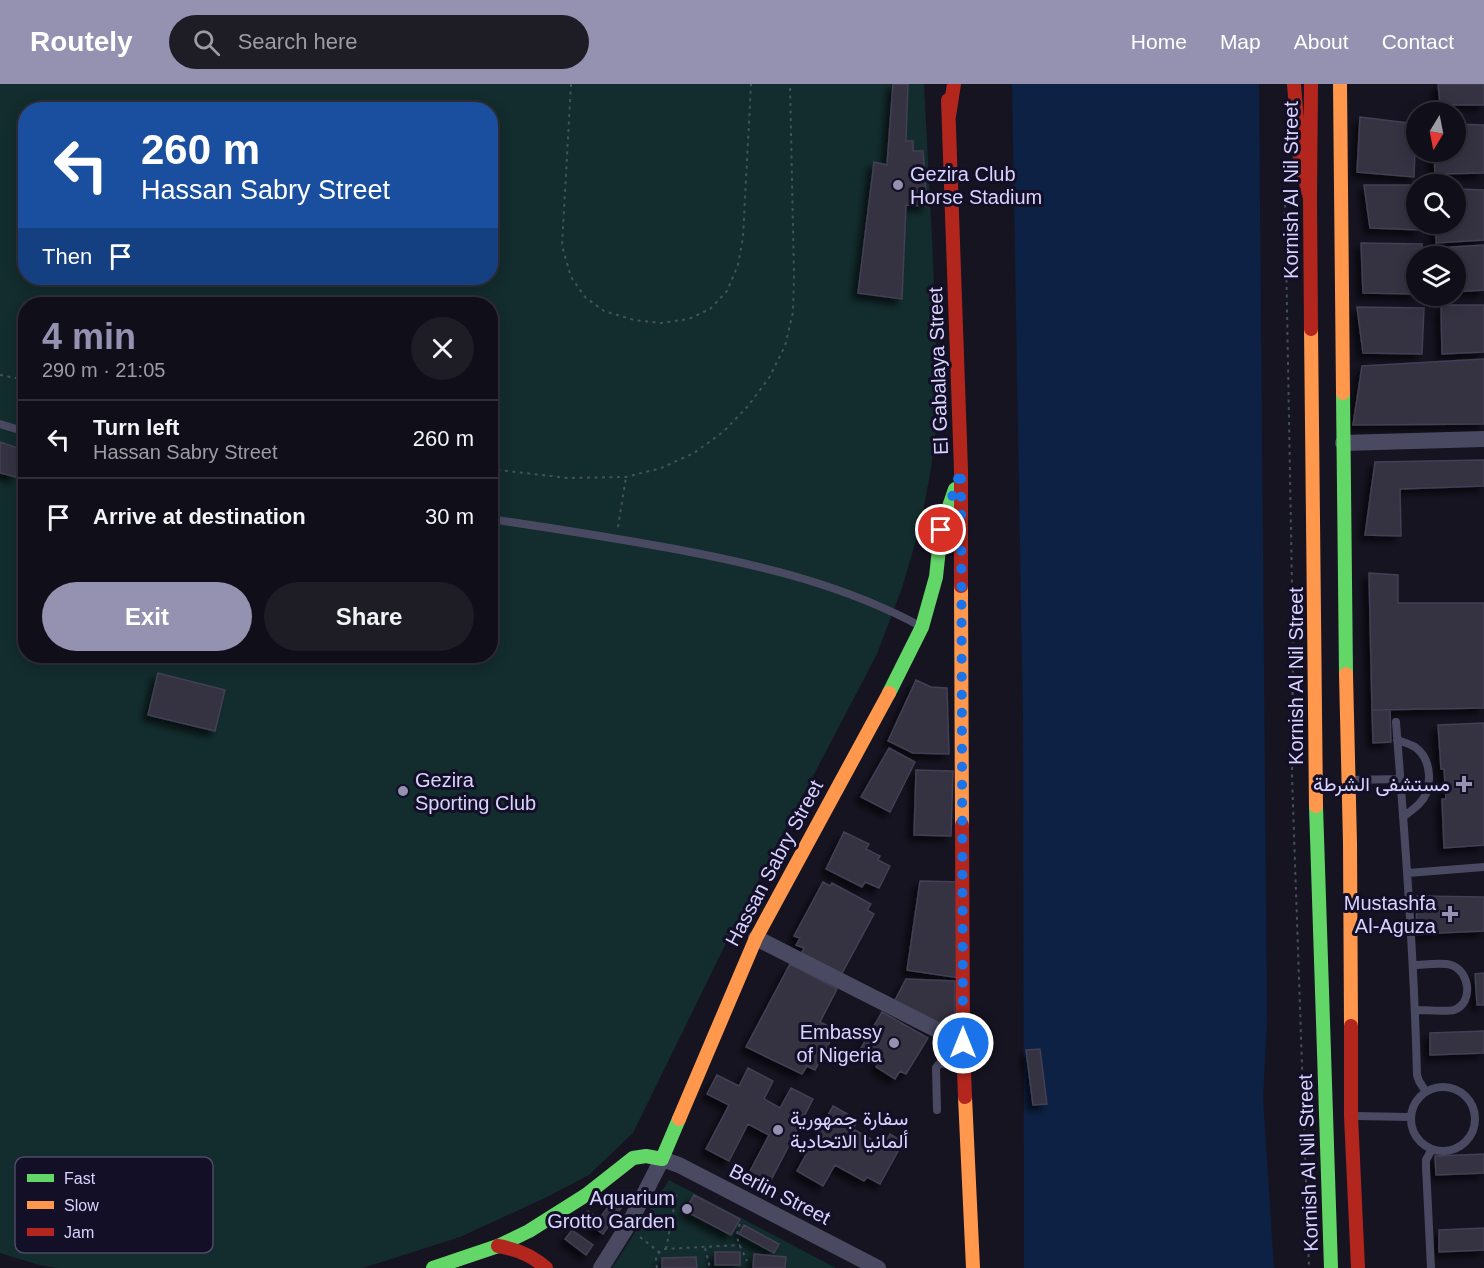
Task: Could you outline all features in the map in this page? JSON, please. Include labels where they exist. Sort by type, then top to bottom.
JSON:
[{"type":"main road","name":"El Gabalaya Street","points":[[948,84],[961,470],[963,1043],[973,1268]]},
{"type":"main road","points":[[949,116],[954,84]]},
{"type":"main road","points":[[1294,84],[1300,160],[1310,198]]},
{"type":"main road","name":"Kornish Al Nil Street","points":[[1311,84],[1316,799],[1331,1268]]},
{"type":"main road","points":[[1340,84],[1348,780],[1340,810],[1350,1116],[1358,1268]]},
{"type":"main road","name":"Hassan Sabry Street","points":[[662,1159],[756,938],[922,627],[936,577],[941,530],[961,470]]},
{"type":"main road","points":[[1316,799],[1340,810]]},
{"type":"main road","points":[[1317,856],[1324,849],[1341,843]]},
{"type":"main road","points":[[433,1268],[498,1246],[529,1231],[586,1196],[633,1158],[646,1155],[662,1159]]},
{"type":"main road","points":[[498,1246],[529,1255],[546,1268]]},
{"type":"street","points":[[1343,443],[1484,439]]},
{"type":"street","points":[[756,938],[963,1043]]},
{"type":"street","name":"Hassan Sabry Street","points":[[601,1268],[630,1222],[662,1159]]},
{"type":"street","name":"Berlin Street","points":[[662,1159],[680,1165],[878,1268]]},
{"type":"lane","points":[[0,424],[18,430]]},
{"type":"lane","points":[[498,520],[616,538],[734,560],[822,584],[901,615],[922,627]]},
{"type":"lane","points":[[1396,722],[1408,873],[1417,1075],[1426,1092]]},
{"type":"lane","points":[[1397,740],[1415,747],[1426,762],[1429,771],[1424,797],[1403,817]]},
{"type":"lane","points":[[1348,780],[1400,779]]},
{"type":"lane","points":[[1408,873],[1484,867]]},
{"type":"lane","points":[[1413,965],[1449,964],[1458,968],[1465,976],[1467,986],[1466,995],[1454,1010],[1415,1010]]},
{"type":"lane","points":[[937,1110],[936,1068],[939,1064],[964,1063]]},
{"type":"lane","points":[[1443,1087],[1458,1090],[1470,1101],[1475,1116],[1473,1131],[1463,1144],[1448,1150],[1432,1149],[1416,1136],[1411,1117],[1416,1102],[1426,1092],[1443,1087]]},
{"type":"lane","points":[[1350,1116],[1411,1117]]},
{"type":"lane","points":[[1431,1268],[1426,1160],[1432,1149]]},
{"type":"path","points":[[571,84],[562,246],[571,277],[585,297],[604,311],[633,320],[661,323],[689,319],[710,309],[727,291],[738,265],[743,237],[751,84]]},
{"type":"path","points":[[498,470],[567,478],[626,477],[661,468],[694,453],[723,432],[748,406],[769,378],[785,346],[792,312],[794,276],[790,84]]},
{"type":"path","points":[[0,375],[18,378]]},
{"type":"path","points":[[616,538],[626,477]]},
{"type":"path","points":[[666,1249],[677,1192]]},
{"type":"path","points":[[740,1224],[737,1234],[747,1261]]},
{"type":"path","points":[[639,1236],[660,1252]]},
{"type":"path","points":[[657,1268],[655,1259],[660,1252],[666,1249],[740,1245]]},
{"type":"path","points":[[705,1248],[710,1268]]},
{"type":"green space","name":"Gezira Sporting Club","points":[[0,84],[924,84],[938,410],[931,469],[921,523],[902,588],[877,654],[734,927],[633,1133],[589,1175],[547,1197],[460,1237],[363,1268],[57,1268],[0,1253]]},
{"type":"green space","name":"Aquarium Grotto Garden","points":[[669,1180],[836,1268],[612,1268]]},
{"type":"water","points":[[1012,84],[1259,84],[1267,1021],[1263,1098],[1274,1268],[1024,1268],[1023,720]]},
{"type":"building","name":"Gezira Club Horse Stadium","points":[[893,84],[908,84],[906,141],[913,141],[913,151],[923,151],[927,206],[906,205],[902,299],[858,293],[874,162],[887,165]]},
{"type":"building","points":[[1438,84],[1484,84],[1484,105],[1440,102]]},
{"type":"building","points":[[1360,117],[1406,123],[1406,162],[1415,162],[1414,174],[1406,174],[1406,176],[1357,172]]},
{"type":"building","points":[[1466,124],[1484,125],[1484,173],[1435,174],[1434,162],[1466,162]]},
{"type":"building","points":[[1364,185],[1406,185],[1406,229],[1370,228]]},
{"type":"building","points":[[1466,189],[1484,190],[1484,240],[1436,243],[1436,234],[1466,234]]},
{"type":"building","points":[[1361,243],[1422,244],[1422,246],[1406,246],[1406,294],[1363,293]]},
{"type":"building","points":[[1484,245],[1484,290],[1466,291],[1466,246]]},
{"type":"building","points":[[1484,305],[1484,352],[1442,354],[1441,306]]},
{"type":"building","points":[[1357,307],[1424,308],[1422,354],[1363,353]]},
{"type":"building","points":[[1484,359],[1484,424],[1353,425],[1362,366]]},
{"type":"building","points":[[0,442],[18,448],[16,477],[0,473]]},
{"type":"building","points":[[1484,460],[1484,486],[1400,489],[1401,536],[1365,535],[1375,462]]},
{"type":"building","points":[[1369,573],[1398,575],[1398,603],[1484,603],[1484,708],[1372,710]]},
{"type":"building","points":[[158,673],[225,690],[215,731],[148,715]]},
{"type":"building","points":[[916,680],[931,687],[947,688],[949,754],[913,753],[888,741]]},
{"type":"building","points":[[1372,710],[1390,710],[1391,742],[1373,743]]},
{"type":"building","name":"مستشفى الشرطة","points":[[1484,723],[1484,845],[1444,848],[1442,799],[1446,799],[1438,725]]},
{"type":"building","points":[[889,748],[915,762],[890,812],[861,797]]},
{"type":"building","points":[[916,770],[953,771],[951,836],[914,835]]},
{"type":"building","points":[[844,832],[869,844],[866,849],[880,856],[878,860],[890,866],[879,888],[865,882],[862,887],[826,869]]},
{"type":"building","points":[[920,881],[961,882],[959,978],[907,970]]},
{"type":"building","points":[[823,882],[830,886],[832,883],[871,904],[867,910],[874,914],[841,975],[801,954],[804,948],[796,945],[800,938],[794,936]]},
{"type":"building","name":"Mustashfa Al-Aguza","points":[[1417,896],[1484,897],[1484,931],[1416,934]]},
{"type":"building","points":[[790,964],[837,989],[820,1022],[836,1030],[815,1070],[807,1066],[802,1074],[746,1047]]},
{"type":"building","points":[[1484,973],[1484,1005],[1477,1005],[1475,974]]},
{"type":"building","points":[[906,979],[955,981],[955,1024],[930,1022],[893,1004]]},
{"type":"building","name":"Embassy of Nigeria","points":[[882,1012],[928,1038],[906,1074],[900,1071],[895,1079],[876,1067],[880,1059],[861,1048]]},
{"type":"building","points":[[1484,1031],[1484,1053],[1430,1055],[1430,1033]]},
{"type":"building","points":[[1040,1049],[1047,1104],[1033,1105],[1026,1050]]},
{"type":"building","name":"سفارة جمهورية ألمانيا الاتحادية","points":[[748,1068],[773,1081],[764,1099],[780,1108],[791,1088],[813,1099],[769,1184],[749,1173],[769,1135],[748,1124],[729,1161],[706,1149],[729,1105],[707,1094],[717,1075],[739,1086]]},
{"type":"building","points":[[833,1106],[858,1120],[853,1129],[883,1146],[890,1134],[903,1142],[880,1184],[867,1177],[864,1181],[835,1165],[823,1186],[797,1171]]},
{"type":"building","points":[[1484,1154],[1484,1173],[1436,1175],[1435,1156]]},
{"type":"building","points":[[617,1195],[626,1201],[603,1234],[582,1219],[588,1211],[599,1219]]},
{"type":"building","points":[[694,1195],[740,1219],[731,1235],[685,1211]]},
{"type":"building","points":[[744,1225],[779,1244],[774,1253],[739,1234]]},
{"type":"building","points":[[1484,1228],[1484,1250],[1439,1252],[1439,1230]]},
{"type":"building","points":[[572,1230],[593,1245],[586,1255],[565,1239]]},
{"type":"building","points":[[715,1252],[740,1252],[740,1265],[715,1265]]},
{"type":"building","points":[[754,1254],[786,1257],[785,1268],[753,1268]]},
{"type":"building","points":[[696,1257],[697,1268],[662,1268],[662,1258]]},
{"type":"traffic: fast","points":[[1343,393],[1346,674]]},
{"type":"traffic: fast","points":[[889,693],[922,627],[936,577],[941,530],[955,489]]},
{"type":"traffic: fast","points":[[1316,806],[1331,1268]]},
{"type":"traffic: fast","points":[[433,1268],[498,1246],[529,1231],[586,1195],[633,1158],[646,1156],[662,1159],[679,1119]]},
{"type":"traffic: slow","points":[[1340,84],[1343,393]]},
{"type":"traffic: slow","points":[[1311,329],[1316,806]]},
{"type":"traffic: slow","points":[[961,586],[962,825]]},
{"type":"traffic: slow","points":[[1346,674],[1351,1026]]},
{"type":"traffic: slow","points":[[679,1119],[756,938],[889,693]]},
{"type":"traffic: slow","points":[[965,1097],[973,1268]]},
{"type":"traffic: jam","points":[[949,116],[954,84]]},
{"type":"traffic: jam","points":[[1294,84],[1300,160],[1310,198]]},
{"type":"traffic: jam","points":[[1311,84],[1311,329]]},
{"type":"traffic: jam","points":[[948,100],[961,470],[961,586]]},
{"type":"traffic: jam","points":[[962,825],[965,1097]]},
{"type":"traffic: jam","points":[[1351,1026],[1351,1116],[1358,1268]]},
{"type":"traffic: jam","points":[[498,1246],[524,1253],[546,1268]]},
{"type":"place","name":"Gezira Club Horse Stadium","points":[[898,185]]},
{"type":"place","name":"مستشفى الشرطة","points":[[1464,784]]},
{"type":"place","name":"Gezira Sporting Club","points":[[403,791]]},
{"type":"place","name":"Mustashfa Al-Aguza","points":[[1450,914]]},
{"type":"place","name":"Embassy of Nigeria","points":[[894,1043]]},
{"type":"place","name":"سفارة جمهورية ألمانيا الاتحادية","points":[[778,1130]]},
{"type":"place","name":"Aquarium Grotto Garden","points":[[687,1209]]},
{"type":"route","points":[[941,530],[961,470],[963,1043]]}]
